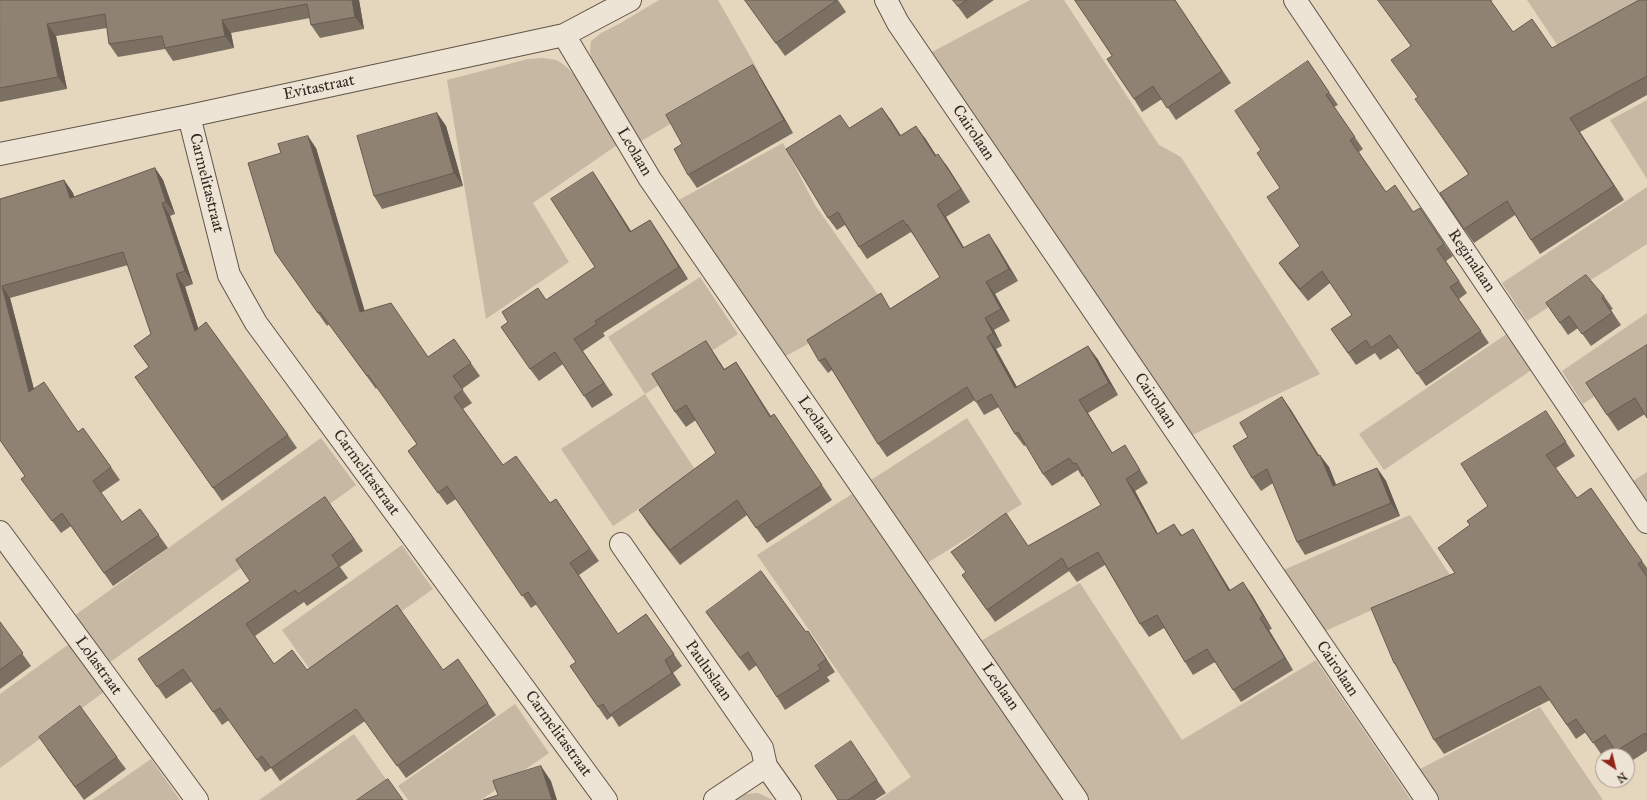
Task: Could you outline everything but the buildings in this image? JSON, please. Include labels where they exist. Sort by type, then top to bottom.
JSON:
[{"type":"street","name":"Evitastraat","points":[[0,154],[188,116],[564,35],[630,0]]},
{"type":"street","name":"Cairolaan","points":[[886,0],[898,23],[1426,800]]},
{"type":"street","name":"Reginalaan","points":[[1295,0],[1647,522]]},
{"type":"street","name":"Leolaan","points":[[564,35],[650,179],[1077,800]]},
{"type":"street","name":"Carmelitastraat","points":[[188,116],[230,275],[256,323],[606,800]]},
{"type":"street","name":"Lolastraat","points":[[0,532],[197,800]]},
{"type":"street","name":"Pauluslaan","points":[[621,544],[762,748],[766,766],[790,800]]},
{"type":"street","points":[[715,800],[766,766]]},
{"type":"shaded area","points":[[659,0],[718,0],[759,72],[638,143],[593,66],[590,52],[591,41],[601,33]]},
{"type":"shaded area","points":[[1030,0],[1064,0],[1159,145],[1181,157],[1320,374],[1188,437],[930,53]]},
{"type":"shaded area","points":[[1527,0],[1647,0],[1647,4],[1560,49]]},
{"type":"shaded area","points":[[543,58],[558,61],[574,75],[592,98],[620,143],[533,203],[569,262],[486,319],[447,80],[528,59]]},
{"type":"shaded area","points":[[1647,100],[1647,179],[1610,120]]},
{"type":"shaded area","points":[[783,143],[815,205],[884,303],[782,358],[677,201]]},
{"type":"shaded area","points":[[1647,187],[1647,244],[1527,321],[1502,283]]},
{"type":"shaded area","points":[[700,277],[738,334],[645,394],[608,337]]},
{"type":"shaded area","points":[[1647,313],[1647,361],[1583,404],[1562,371]]},
{"type":"shaded area","points":[[1508,333],[1533,369],[1384,470],[1359,434]]},
{"type":"shaded area","points":[[645,394],[696,471],[613,526],[561,449]]},
{"type":"shaded area","points":[[967,418],[1022,504],[924,565],[868,482]]},
{"type":"shaded area","points":[[321,438],[356,485],[109,663],[74,616]]},
{"type":"shaded area","points":[[1647,472],[1647,503],[1633,481]]},
{"type":"shaded area","points":[[852,494],[1064,800],[878,800],[911,777],[757,555]]},
{"type":"shaded area","points":[[1410,515],[1450,575],[1323,632],[1281,571]]},
{"type":"shaded area","points":[[402,545],[433,589],[313,674],[282,630]]},
{"type":"shaded area","points":[[1080,583],[1182,740],[1316,660],[1411,800],[1088,800],[979,642]]},
{"type":"shaded area","points":[[69,644],[104,692],[0,768],[0,694]]},
{"type":"shaded area","points":[[515,704],[549,753],[481,800],[408,800],[398,786]]},
{"type":"shaded area","points":[[1540,707],[1603,800],[1436,800],[1416,771]]},
{"type":"shaded area","points":[[354,734],[390,785],[369,800],[259,800]]},
{"type":"shaded area","points":[[151,759],[180,800],[92,800]]},
{"type":"shaded area","points":[[758,793],[773,800],[737,800],[746,794]]}]
